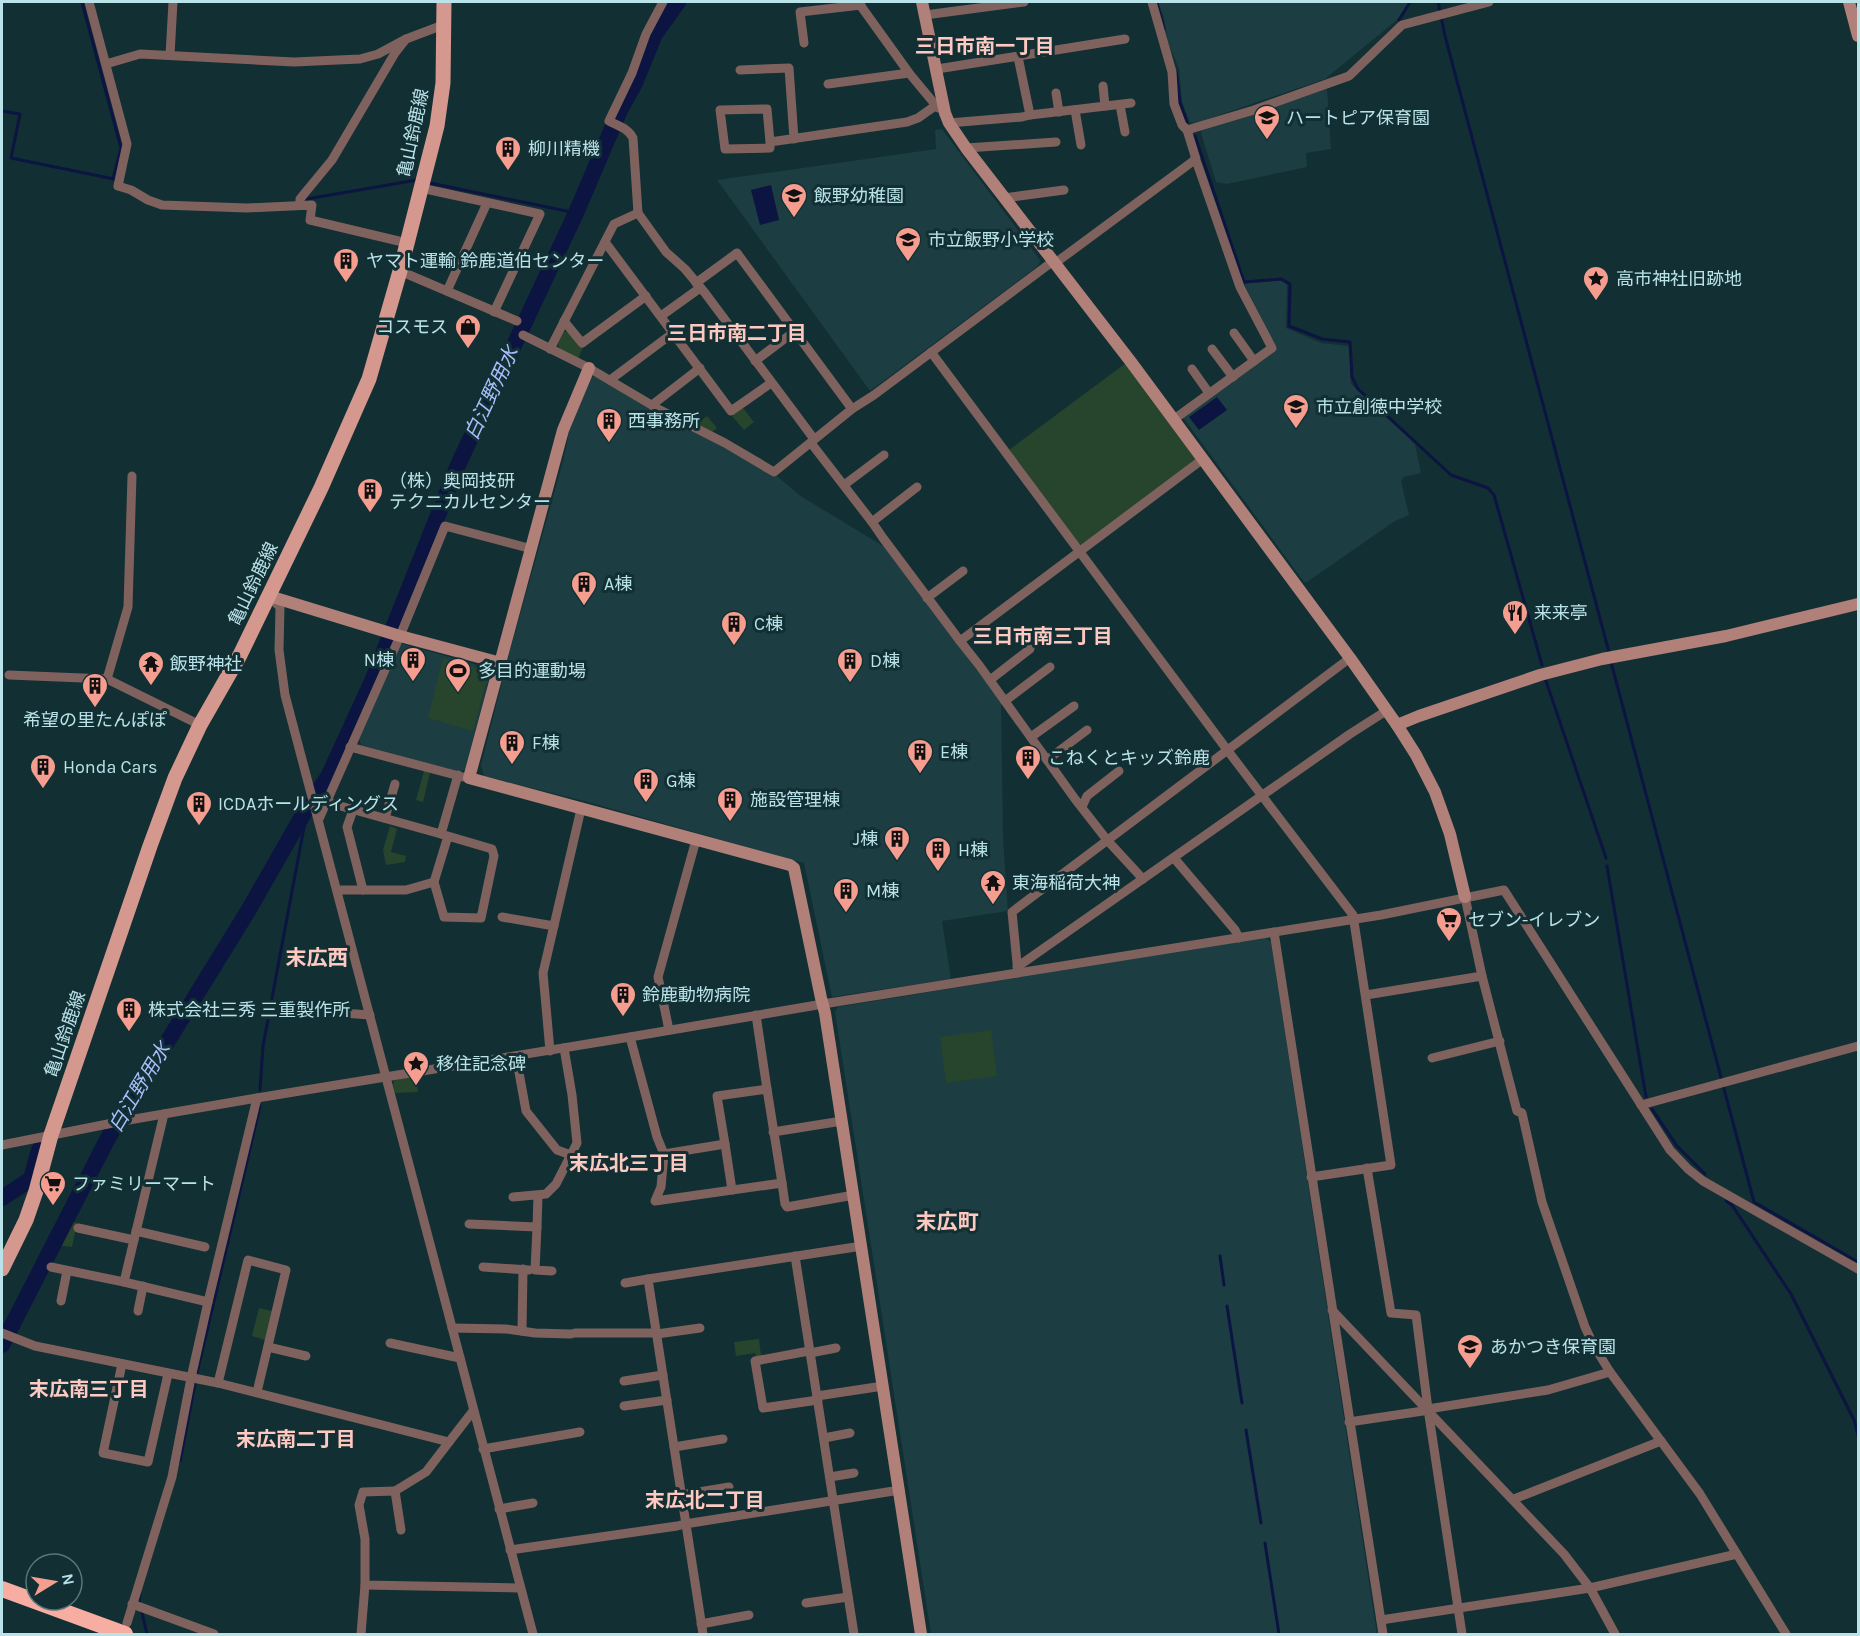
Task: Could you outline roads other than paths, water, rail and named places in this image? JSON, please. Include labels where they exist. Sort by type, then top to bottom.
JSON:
[{"type":"highway","points":[[2,1589],[126,1629]]},
{"type":"main road","name":"亀山鈴鹿線","points":[[2,1269],[26,1220],[51,1135],[175,778],[200,725],[240,655],[269,596],[321,488],[369,379],[400,271],[437,126],[443,83],[444,2]]},
{"type":"street","points":[[89,2],[127,144],[118,186],[162,205],[254,208],[312,205],[310,220],[407,243]]},
{"type":"street","points":[[170,55],[173,2]]},
{"type":"street","points":[[663,2],[646,34],[632,73],[609,121],[630,133],[633,138],[638,213],[666,252],[685,269],[755,361],[1107,840],[1143,879]]},
{"type":"street","points":[[922,2],[937,69],[943,114]]},
{"type":"street","points":[[925,15],[1024,2]]},
{"type":"street","points":[[524,335],[589,368],[774,472],[852,409],[1196,159],[1174,104],[1172,72],[1152,2]]},
{"type":"street","points":[[1186,130],[1254,110],[1349,76],[1402,25],[1489,2]]},
{"type":"street","points":[[1850,2],[1858,36]]},
{"type":"street","points":[[804,42],[800,12],[860,3],[966,148],[1203,459],[1350,658],[1416,755],[1435,792],[1450,834],[1482,976],[1517,1111],[1522,1113],[1542,1202],[1585,1327],[1610,1372],[1700,1494],[1786,1635]]},
{"type":"street","points":[[106,64],[140,54],[294,62],[360,59],[378,54],[406,39],[443,25]]},
{"type":"street","points":[[300,204],[300,199],[332,160],[361,109],[406,39]]},
{"type":"street","points":[[937,69],[1125,39]]},
{"type":"street","points":[[1018,57],[1030,115]]},
{"type":"street","points":[[740,70],[789,68],[794,139]]},
{"type":"street","points":[[828,84],[909,72]]},
{"type":"street","points":[[1103,86],[1105,106]]},
{"type":"street","points":[[1056,93],[1059,112]]},
{"type":"street","points":[[770,142],[907,122],[943,114],[1022,117],[1131,103]]},
{"type":"street","points":[[1120,105],[1125,132]]},
{"type":"street","points":[[767,109],[770,142],[770,148],[725,149],[720,110],[767,109]]},
{"type":"street","points":[[1075,110],[1082,145]]},
{"type":"street","points":[[966,148],[1056,142]]},
{"type":"street","points":[[1173,420],[1272,348],[1240,287],[1194,160]]},
{"type":"street","points":[[421,188],[540,214],[494,312]]},
{"type":"street","points":[[1004,198],[1064,190]]},
{"type":"street","points":[[447,291],[487,203]]},
{"type":"street","points":[[550,349],[614,224],[638,213]]},
{"type":"street","points":[[606,242],[731,411],[771,383]]},
{"type":"street","points":[[661,316],[737,253],[852,409]]},
{"type":"street","points":[[400,271],[517,321]]},
{"type":"street","points":[[564,321],[582,343],[646,296]]},
{"type":"street","points":[[755,361],[795,331]]},
{"type":"street","points":[[610,380],[674,333]]},
{"type":"street","points":[[1234,333],[1254,361]]},
{"type":"street","points":[[1212,349],[1233,377]]},
{"type":"street","points":[[931,352],[1353,915],[1391,1164],[1311,1177]]},
{"type":"street","points":[[326,802],[385,818],[444,835],[492,849],[494,856],[481,918],[444,916],[434,882],[444,835],[501,663],[563,430],[589,368]]},
{"type":"street","points":[[652,405],[700,368]]},
{"type":"street","points":[[1192,369],[1209,393]]},
{"type":"street","points":[[844,485],[884,455]]},
{"type":"street","points":[[960,641],[1203,459]]},
{"type":"street","points":[[107,679],[128,607],[132,476]]},
{"type":"street","points":[[872,522],[917,487]]},
{"type":"street","points":[[319,819],[394,634],[445,526],[532,549]]},
{"type":"street","points":[[927,598],[963,571]]},
{"type":"street","points":[[269,596],[394,634],[501,663]]},
{"type":"street","points":[[269,596],[280,607],[279,650],[292,722],[533,1635]]},
{"type":"street","points":[[1397,725],[1540,675],[1609,658],[1726,636],[1858,604]]},
{"type":"street","points":[[990,680],[1030,649]]},
{"type":"street","points":[[1018,970],[1012,912],[1350,658]]},
{"type":"street","points":[[1005,701],[1050,667]]},
{"type":"street","points":[[9,675],[107,679],[200,725]]},
{"type":"street","points":[[1031,737],[1074,706]]},
{"type":"street","points":[[1018,970],[1143,879],[1386,711]]},
{"type":"street","points":[[1047,759],[1087,730]]},
{"type":"street","points":[[350,747],[581,808],[794,868],[823,1004],[921,1635]]},
{"type":"street","points":[[1082,807],[1087,796],[1119,771]]},
{"type":"street","points":[[385,818],[395,784]]},
{"type":"street","points":[[550,1050],[543,974],[581,808]]},
{"type":"street","points":[[353,810],[347,827],[363,890]]},
{"type":"street","points":[[669,1030],[658,977],[696,840]]},
{"type":"street","points":[[1174,858],[1235,930],[1239,938]]},
{"type":"street","points":[[338,890],[406,890],[434,882]]},
{"type":"street","points":[[2,1145],[257,1098],[630,1038],[1018,970],[1354,919],[1504,890],[1670,1150],[1703,1181],[1858,1269]]},
{"type":"street","points":[[502,917],[554,926]]},
{"type":"street","points":[[1274,932],[1383,1635]]},
{"type":"street","points":[[1366,995],[1482,976]]},
{"type":"street","points":[[302,1010],[370,1015]]},
{"type":"street","points":[[756,1015],[785,1204],[787,1207],[854,1195]]},
{"type":"street","points":[[630,1038],[657,1137],[664,1154],[661,1187],[655,1201],[782,1183]]},
{"type":"street","points":[[1432,1058],[1500,1041]]},
{"type":"street","points":[[1641,1105],[1858,1046]]},
{"type":"street","points":[[513,1197],[546,1194],[556,1184],[577,1143],[564,1048]]},
{"type":"street","points":[[516,1056],[526,1111],[556,1150],[570,1155]]},
{"type":"street","points":[[732,1190],[717,1096],[766,1089]]},
{"type":"street","points":[[126,1629],[172,1477],[195,1379],[208,1302],[257,1098]]},
{"type":"street","points":[[124,1282],[164,1114]]},
{"type":"street","points":[[773,1132],[842,1121]]},
{"type":"street","points":[[664,1154],[725,1144]]},
{"type":"street","points":[[1367,1168],[1391,1313],[1416,1315],[1462,1635]]},
{"type":"street","points":[[535,1270],[538,1196]]},
{"type":"street","points":[[469,1224],[537,1227]]},
{"type":"street","points":[[78,1228],[205,1247]]},
{"type":"street","points":[[625,1283],[862,1246]]},
{"type":"street","points":[[795,1256],[854,1635]]},
{"type":"street","points":[[218,1383],[248,1260],[286,1270],[257,1392]]},
{"type":"street","points":[[51,1267],[208,1302]]},
{"type":"street","points":[[483,1267],[552,1270]]},
{"type":"street","points":[[522,1331],[523,1269]]},
{"type":"street","points":[[61,1301],[67,1271]]},
{"type":"street","points":[[648,1279],[703,1635]]},
{"type":"street","points":[[138,1311],[143,1286]]},
{"type":"street","points":[[1332,1310],[1570,1560],[1590,1588],[1614,1635]]},
{"type":"street","points":[[452,1328],[571,1334],[610,1332],[657,1334],[700,1328]]},
{"type":"street","points":[[2,1334],[35,1346],[257,1392],[449,1442]]},
{"type":"street","points":[[390,1343],[460,1358]]},
{"type":"street","points":[[268,1347],[306,1356]]},
{"type":"street","points":[[836,1348],[755,1361],[763,1408],[884,1386]]},
{"type":"street","points":[[122,1364],[103,1453],[148,1462],[168,1374]]},
{"type":"street","points":[[1349,1422],[1548,1390],[1610,1372]]},
{"type":"street","points":[[624,1381],[663,1375]]},
{"type":"street","points":[[624,1406],[667,1400]]},
{"type":"street","points":[[360,1635],[365,1585],[365,1539],[359,1505],[363,1492],[394,1491],[426,1472],[473,1411]]},
{"type":"street","points":[[483,1449],[580,1432]]},
{"type":"street","points":[[824,1438],[850,1434]]},
{"type":"street","points":[[674,1448],[723,1440]]},
{"type":"street","points":[[1514,1499],[1661,1441]]},
{"type":"street","points":[[830,1477],[854,1473]]},
{"type":"street","points":[[681,1495],[729,1487]]},
{"type":"street","points":[[510,1550],[834,1502],[900,1490]]},
{"type":"street","points":[[394,1491],[400,1530]]},
{"type":"street","points":[[499,1509],[533,1503]]},
{"type":"street","points":[[1381,1620],[1590,1588],[1737,1554]]},
{"type":"street","points":[[365,1585],[520,1588]]},
{"type":"street","points":[[806,1603],[848,1597]]},
{"type":"street","points":[[132,1604],[214,1635]]},
{"type":"street","points":[[701,1624],[749,1615]]},
{"type":"waterway","points":[[82,2],[121,148],[113,179]]},
{"type":"waterway","name":"白江野用水","points":[[318,791],[328,777],[372,681],[458,465],[576,213],[655,34],[678,2]]},
{"type":"waterway","points":[[1399,20],[1410,2]]},
{"type":"waterway","points":[[1438,2],[1445,36],[1610,656]]},
{"type":"waterway","points":[[1157,3],[1164,29]]},
{"type":"waterway","points":[[1176,72],[1180,102],[1187,122]]},
{"type":"waterway","points":[[2,111],[20,114],[11,158],[114,179]]},
{"type":"waterway","points":[[1195,136],[1244,282],[1281,279],[1290,284],[1289,326],[1322,339],[1350,342],[1352,377],[1358,389],[1451,475],[1488,488],[1494,495],[1542,665]]},
{"type":"waterway","points":[[307,199],[417,180]]},
{"type":"waterway","points":[[430,183],[576,213]]},
{"type":"waterway","points":[[1611,662],[1754,1202],[1858,1262]]},
{"type":"waterway","points":[[1546,681],[1606,858]]},
{"type":"waterway","points":[[260,1090],[263,1046],[308,806]]},
{"type":"waterway","name":"白江野用水","points":[[2,1345],[108,1138],[248,911],[308,806]]},
{"type":"waterway","points":[[1607,866],[1646,1097]]},
{"type":"waterway","points":[[197,1373],[260,1106]]},
{"type":"waterway","points":[[1652,1109],[1677,1146],[1705,1174]]},
{"type":"waterway","name":"白江野用水","points":[[2,1198],[31,1179],[39,1150]]},
{"type":"waterway","points":[[1726,1201],[1732,1205],[1791,1294],[1854,1420],[1858,1435]]},
{"type":"waterway","points":[[1220,1256],[1224,1285]]},
{"type":"waterway","points":[[1227,1306],[1242,1403]]},
{"type":"waterway","points":[[180,1461],[196,1379]]},
{"type":"waterway","points":[[1246,1430],[1261,1523]]},
{"type":"waterway","points":[[1265,1543],[1279,1634]]},
{"type":"waterway","points":[[140,1594],[139,1600],[147,1634]]},
{"type":"place","name":"ハートピア保育園","points":[[1267,141]]},
{"type":"place","name":"柳川精機","points":[[508,172]]},
{"type":"place","name":"飯野幼稚園","points":[[794,219]]},
{"type":"place","name":"市立飯野小学校","points":[[908,263]]},
{"type":"place","name":"ヤマト運輸 鈴鹿道伯センター","points":[[346,284]]},
{"type":"place","name":"高市神社旧跡地","points":[[1596,302]]},
{"type":"place","name":"コスモス","points":[[468,350]]},
{"type":"place","name":"市立創徳中学校","points":[[1296,430]]},
{"type":"place","name":"西事務所","points":[[609,444]]},
{"type":"place","name":"（株）奥岡技研 テクニカルセンター","points":[[370,514]]},
{"type":"place","name":"A棟","points":[[584,607]]},
{"type":"place","name":"来来亭","points":[[1515,636]]},
{"type":"place","name":"C棟","points":[[734,647]]},
{"type":"place","name":"N棟","points":[[413,683]]},
{"type":"place","name":"D棟","points":[[850,684]]},
{"type":"place","name":"飯野神社","points":[[151,687]]},
{"type":"place","name":"多目的運動場","points":[[458,694]]},
{"type":"place","name":"希望の里たんぽぽ","points":[[95,709]]},
{"type":"place","name":"F棟","points":[[512,766]]},
{"type":"place","name":"E棟","points":[[920,775]]},
{"type":"place","name":"こねくとキッズ鈴鹿","points":[[1028,781]]},
{"type":"place","name":"Honda Cars","points":[[43,790]]},
{"type":"place","name":"G棟","points":[[646,804]]},
{"type":"place","name":"施設管理棟","points":[[730,823]]},
{"type":"place","name":"ICDAホールディングス","points":[[199,827]]},
{"type":"place","name":"J棟","points":[[897,862]]},
{"type":"place","name":"H棟","points":[[938,873]]},
{"type":"place","name":"東海稲荷大神","points":[[993,906]]},
{"type":"place","name":"M棟","points":[[846,914]]},
{"type":"place","name":"セブン-イレブン","points":[[1449,943]]},
{"type":"place","name":"鈴鹿動物病院","points":[[623,1018]]},
{"type":"place","name":"株式会社三秀 三重製作所","points":[[129,1033]]},
{"type":"place","name":"移住記念碑","points":[[416,1087]]},
{"type":"place","name":"ファミリーマート","points":[[53,1207]]},
{"type":"place","name":"あかつき保育園","points":[[1470,1370]]},
{"type":"district","name":"三日市南一丁目","points":[[985,46]]},
{"type":"district","name":"三日市南二丁目","points":[[737,333]]},
{"type":"district","name":"三日市南三丁目","points":[[1043,636]]},
{"type":"district","name":"末広西","points":[[317,958]]},
{"type":"district","name":"末広北三丁目","points":[[629,1163]]},
{"type":"district","name":"末広町","points":[[947,1222]]},
{"type":"district","name":"末広南三丁目","points":[[89,1389]]},
{"type":"district","name":"末広南二丁目","points":[[296,1439]]},
{"type":"district","name":"末広北二丁目","points":[[705,1500]]}]
